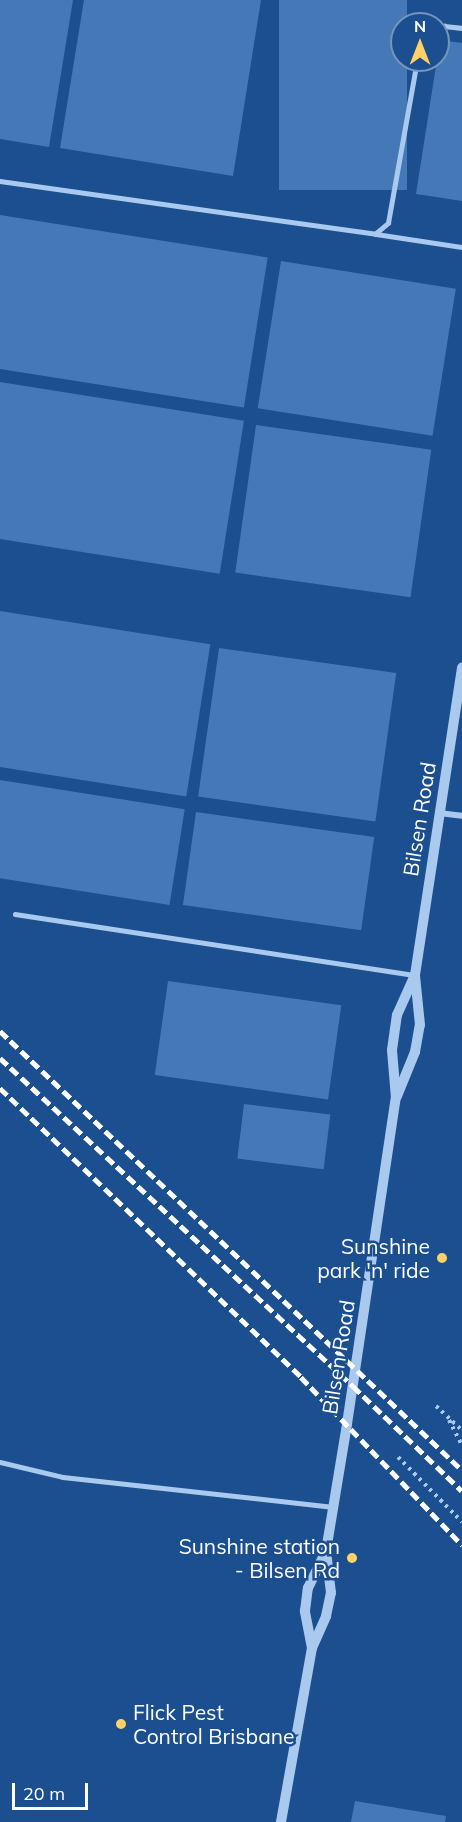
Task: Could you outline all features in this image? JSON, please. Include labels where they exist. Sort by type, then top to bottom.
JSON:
[{"type":"street","name":"Bilsen Road","points":[[281,1822],[312,1648],[326,1616],[331,1593],[326,1551],[396,1098],[392,1050],[397,1016],[415,975],[462,668]]},
{"type":"street","points":[[439,813],[462,816]]},
{"type":"street","name":"Bilsen Road","points":[[396,1098],[416,1052],[421,1016],[415,975]]},
{"type":"street","name":"Bilsen Road","points":[[312,1648],[305,1611],[308,1588],[326,1551]]},
{"type":"lane","points":[[375,234],[388,223],[415,72]]},
{"type":"lane","points":[[0,181],[462,247]]},
{"type":"lane","points":[[15,914],[415,975]]},
{"type":"lane","points":[[0,1462],[63,1478],[333,1507]]},
{"type":"path","points":[[436,1406],[462,1430]]},
{"type":"path","points":[[448,1416],[462,1445]]},
{"type":"path","points":[[398,1457],[462,1522]]},
{"type":"building","points":[[0,0],[73,0],[49,147],[0,139]]},
{"type":"building","points":[[84,0],[261,0],[233,176],[60,148]]},
{"type":"building","points":[[279,0],[407,0],[407,12],[390,12],[390,72],[407,72],[407,190],[279,190]]},
{"type":"building","points":[[450,41],[462,43],[462,201],[416,194],[435,72],[450,72]]},
{"type":"building","points":[[0,215],[268,257],[244,408],[0,369]]},
{"type":"building","points":[[281,261],[456,289],[433,436],[258,408]]},
{"type":"building","points":[[0,382],[244,421],[220,574],[0,539]]},
{"type":"building","points":[[256,425],[431,450],[411,597],[235,573]]},
{"type":"building","points":[[0,611],[210,644],[186,796],[0,767]]},
{"type":"building","points":[[219,648],[396,673],[375,821],[198,797]]},
{"type":"building","points":[[0,780],[185,809],[170,905],[0,878]]},
{"type":"building","points":[[196,812],[374,837],[361,930],[183,905]]},
{"type":"building","points":[[168,981],[341,1005],[328,1099],[155,1075]]},
{"type":"building","points":[[244,1104],[330,1115],[324,1169],[237,1159]]},
{"type":"building","points":[[355,1801],[446,1816],[445,1822],[351,1822]]},
{"type":"railway","points":[[0,1031],[462,1470]]},
{"type":"railway","points":[[0,1058],[353,1386],[462,1491]]},
{"type":"railway","points":[[0,1088],[301,1377],[462,1545]]},
{"type":"place","name":"Sunshine park 'n' ride","points":[[442,1258]]},
{"type":"place","name":"Sunshine station - Bilsen Rd","points":[[352,1558]]},
{"type":"place","name":"Flick Pest Control Brisbane","points":[[121,1724]]}]
